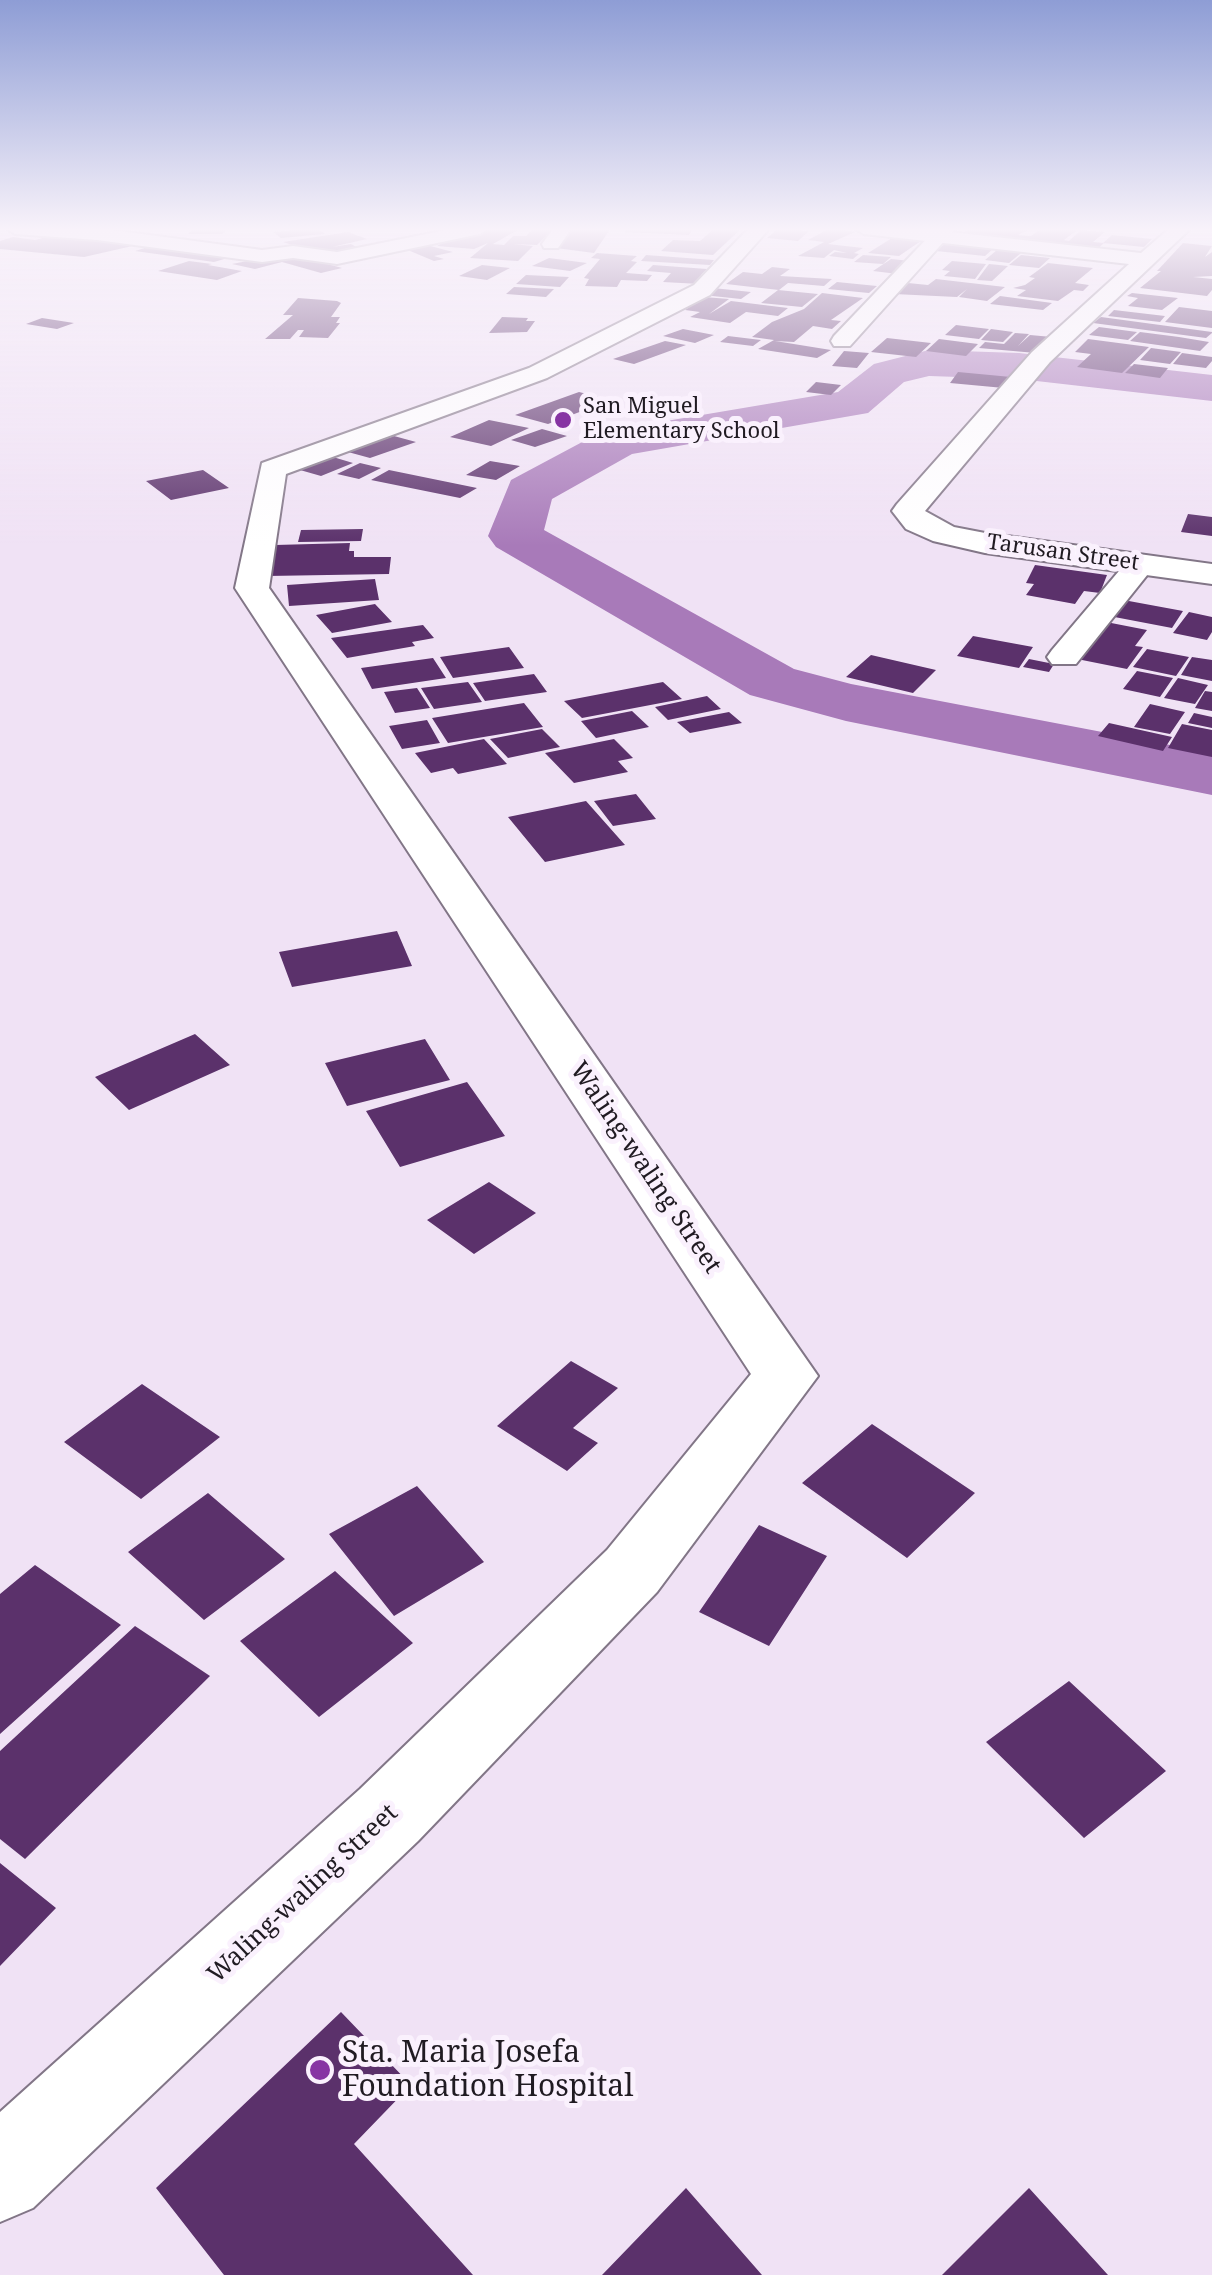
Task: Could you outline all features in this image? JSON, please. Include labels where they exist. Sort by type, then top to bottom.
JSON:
[{"type":"street","name":"Waling-waling Street","points":[[0,2175],[389,1815],[632,1571],[786,1376],[252,588],[272,469],[538,373],[615,334]]},
{"type":"street","points":[[842,341],[848,334]]},
{"type":"street","name":"Tarusan Street","points":[[1067,334],[1032,367],[908,510],[917,522],[986,543],[1212,574]]},
{"type":"street","points":[[1064,657],[1141,564]]},
{"type":"building","points":[[271,334],[294,334],[290,339],[265,339]]},
{"type":"building","points":[[301,334],[331,334],[328,338],[299,337]]},
{"type":"building","points":[[668,334],[714,335],[695,343],[663,336]]},
{"type":"building","points":[[803,334],[794,342],[775,341],[831,350],[817,358],[758,349],[774,340],[752,337]]},
{"type":"building","points":[[946,334],[984,334],[979,339]]},
{"type":"building","points":[[986,334],[1011,334],[1003,342],[981,340]]},
{"type":"building","points":[[1014,334],[1029,334],[1018,346],[1030,335],[1052,337],[1036,353],[979,348],[985,342],[1004,344]]},
{"type":"building","points":[[1090,334],[1135,334],[1128,340]]},
{"type":"building","points":[[1138,334],[1155,334],[1209,342],[1200,351],[1130,341]]},
{"type":"building","points":[[1177,334],[1211,334],[1206,338]]},
{"type":"building","points":[[728,336],[761,340],[753,346],[720,342]]},
{"type":"building","points":[[887,338],[931,343],[916,357],[871,352]]},
{"type":"building","points":[[939,339],[978,344],[966,356],[926,351]]},
{"type":"building","points":[[1088,339],[1149,347],[1122,373],[1077,367],[1091,354],[1075,352]]},
{"type":"building","points":[[665,341],[686,345],[634,364],[613,359]]},
{"type":"building","points":[[1151,348],[1181,352],[1170,364],[1140,360]]},
{"type":"building","points":[[844,351],[869,353],[857,368],[832,366]]},
{"type":"building","points":[[1182,353],[1212,357],[1212,361],[1206,368],[1173,364]]},
{"type":"building","points":[[1134,364],[1168,368],[1160,378],[1125,373]]},
{"type":"building","points":[[958,372],[1011,377],[1004,388],[950,383]]},
{"type":"building","points":[[816,382],[841,385],[831,395],[806,392]]},
{"type":"building","points":[[579,392],[611,400],[548,424],[515,415]]},
{"type":"building","points":[[489,420],[529,428],[491,446],[450,437]]},
{"type":"building","points":[[542,429],[567,436],[535,447],[511,440]]},
{"type":"building","points":[[394,436],[416,442],[370,458],[348,452]]},
{"type":"building","points":[[333,457],[353,463],[321,476],[300,470]]},
{"type":"building","points":[[490,461],[520,466],[496,480],[466,475]]},
{"type":"building","points":[[360,463],[381,468],[359,479],[337,474]]},
{"type":"building","points":[[203,470],[229,488],[171,500],[146,481]]},
{"type":"building","points":[[389,470],[477,488],[460,498],[371,480]]},
{"type":"building","points":[[1188,514],[1212,517],[1212,536],[1181,532]]},
{"type":"building","points":[[363,529],[361,541],[298,542],[301,530]]},
{"type":"building","points":[[350,543],[349,551],[354,551],[354,557],[391,557],[389,574],[267,576],[275,545]]},
{"type":"building","points":[[1035,565],[1107,575],[1100,593],[1084,591],[1075,604],[1026,595],[1034,584],[1026,583]]},
{"type":"building","points":[[375,579],[379,600],[289,606],[287,585]]},
{"type":"building","points":[[1118,599],[1183,611],[1172,628],[1104,615]]},
{"type":"building","points":[[375,604],[392,622],[332,633],[316,615]]},
{"type":"building","points":[[1189,612],[1212,617],[1212,632],[1207,640],[1173,633]]},
{"type":"building","points":[[1101,621],[1147,630],[1135,646],[1143,647],[1127,669],[1072,658]]},
{"type":"building","points":[[423,625],[434,638],[412,642],[415,646],[347,658],[331,638]]},
{"type":"building","points":[[973,636],[1033,647],[1019,668],[957,656]]},
{"type":"building","points":[[509,647],[524,668],[453,678],[440,657]]},
{"type":"building","points":[[1147,649],[1189,657],[1176,676],[1133,667]]},
{"type":"building","points":[[871,655],[936,670],[913,693],[846,677]]},
{"type":"building","points":[[1192,657],[1212,660],[1212,681],[1181,675]]},
{"type":"building","points":[[433,658],[446,678],[372,689],[361,668]]},
{"type":"building","points":[[1029,659],[1054,664],[1049,672],[1023,667]]},
{"type":"building","points":[[1137,671],[1173,678],[1160,697],[1123,689]]},
{"type":"building","points":[[534,674],[547,692],[485,701],[473,683]]},
{"type":"building","points":[[1178,678],[1208,685],[1195,704],[1164,698]]},
{"type":"building","points":[[468,682],[482,702],[434,709],[421,688]]},
{"type":"building","points":[[663,682],[682,699],[582,718],[564,701]]},
{"type":"building","points":[[417,688],[430,708],[395,713],[384,692]]},
{"type":"building","points":[[1205,691],[1212,692],[1212,711],[1195,708]]},
{"type":"building","points":[[707,696],[721,709],[668,720],[655,707]]},
{"type":"building","points":[[524,703],[543,727],[448,743],[432,718]]},
{"type":"building","points":[[1150,704],[1185,712],[1170,734],[1134,727]]},
{"type":"building","points":[[632,711],[649,727],[596,738],[581,721]]},
{"type":"building","points":[[729,712],[742,723],[690,733],[677,722]]},
{"type":"building","points":[[1194,713],[1212,717],[1212,728],[1188,723]]},
{"type":"building","points":[[427,720],[440,743],[402,749],[389,726]]},
{"type":"building","points":[[1109,723],[1172,737],[1163,751],[1098,736]]},
{"type":"building","points":[[1182,724],[1212,730],[1212,757],[1168,748]]},
{"type":"building","points":[[542,729],[560,747],[508,758],[490,739]]},
{"type":"building","points":[[484,739],[507,764],[458,774],[453,768],[431,773],[415,753]]},
{"type":"building","points":[[614,739],[633,758],[618,761],[628,772],[574,783],[545,753]]},
{"type":"building","points":[[636,794],[656,819],[613,826],[594,801]]},
{"type":"building","points":[[586,801],[625,845],[545,862],[508,817]]},
{"type":"building","points":[[397,931],[412,966],[292,987],[279,952]]},
{"type":"building","points":[[195,1034],[230,1065],[129,1110],[95,1077]]},
{"type":"building","points":[[425,1039],[450,1080],[347,1106],[325,1063]]},
{"type":"building","points":[[467,1082],[505,1136],[400,1167],[366,1111]]},
{"type":"building","points":[[489,1182],[536,1213],[474,1254],[427,1220]]},
{"type":"building","points":[[571,1361],[618,1388],[573,1428],[598,1443],[567,1471],[497,1426]]},
{"type":"building","points":[[142,1384],[220,1437],[141,1499],[64,1442]]},
{"type":"building","points":[[872,1424],[975,1493],[907,1558],[802,1483]]},
{"type":"building","points":[[417,1486],[484,1562],[394,1616],[329,1534]]},
{"type":"building","points":[[208,1493],[285,1559],[204,1620],[128,1552]]},
{"type":"building","points":[[759,1525],[827,1556],[769,1646],[699,1612]]},
{"type":"building","points":[[35,1565],[121,1625],[0,1734],[0,1594]]},
{"type":"building","points":[[335,1571],[413,1643],[319,1717],[240,1641]]},
{"type":"building","points":[[135,1626],[210,1676],[25,1859],[0,1839],[0,1751]]},
{"type":"building","points":[[1069,1681],[1166,1771],[1084,1838],[986,1742]]},
{"type":"building","points":[[0,1863],[56,1908],[0,1966]]},
{"type":"building","points":[[341,2012],[411,2085],[354,2144],[473,2275],[224,2275],[156,2188]]},
{"type":"building","points":[[686,2188],[762,2275],[602,2275]]},
{"type":"building","points":[[1029,2188],[1108,2275],[942,2275]]},
{"type":"waterway","points":[[1212,388],[1019,366],[929,363],[889,373],[852,403],[618,442],[529,491],[515,536],[772,682],[846,702],[1212,774]]},
{"type":"place","name":"San Miguel Elementary School","points":[[563,420]]},
{"type":"place","name":"Sta. Maria Josefa Foundation Hospital","points":[[320,2070]]}]
